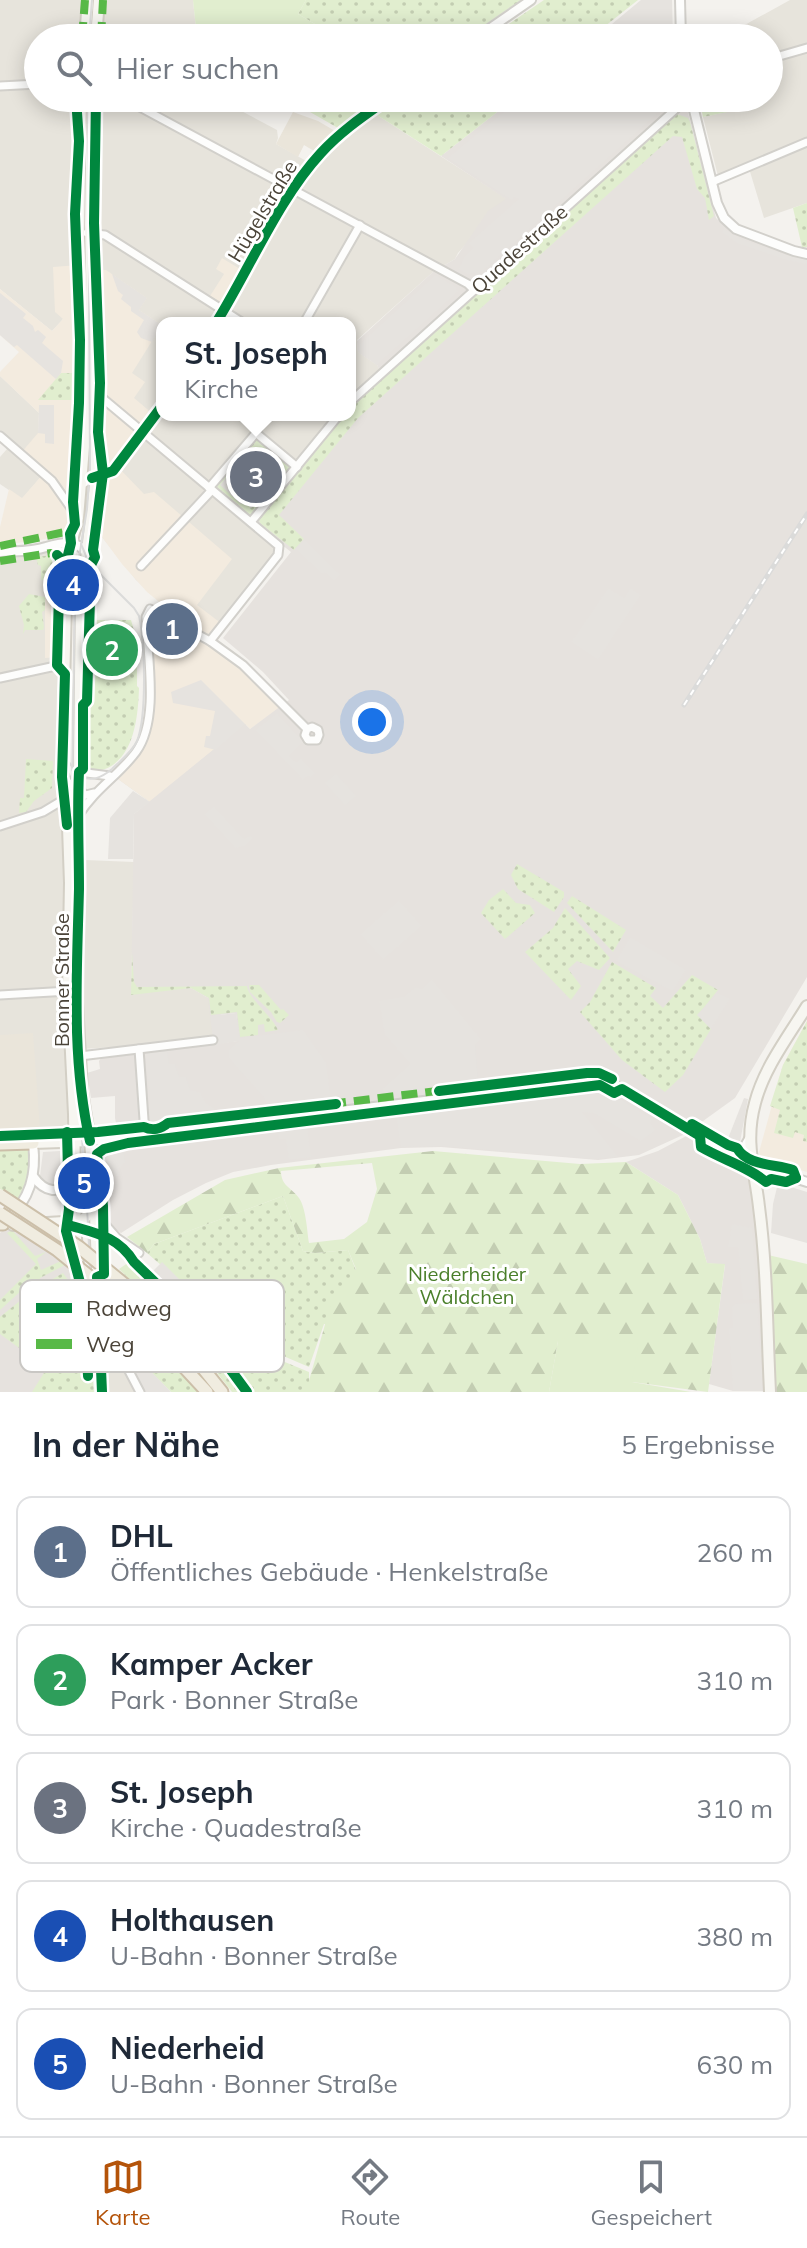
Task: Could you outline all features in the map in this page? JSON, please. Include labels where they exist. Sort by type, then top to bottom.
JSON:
[{"type":"highway","points":[[0,1144],[34,1149]]},
{"type":"highway","points":[[0,1195],[79,1247],[119,1280]]},
{"type":"highway","points":[[1,1222],[67,1257],[95,1280]]},
{"type":"highway","points":[[188,1372],[207,1392]]},
{"type":"highway","points":[[206,1372],[222,1392]]},
{"type":"main road","points":[[86,24],[88,0]]},
{"type":"main road","points":[[97,24],[99,0]]},
{"type":"main road","name":"Bonner Straße","points":[[81,112],[79,219],[84,447],[78,518],[67,559],[63,800],[68,827],[70,883],[75,1221],[78,1267],[83,1280]]},
{"type":"main road","name":"Bonner Straße","points":[[92,112],[93,435],[96,477],[81,599],[77,818],[79,884],[72,988],[90,1141],[97,1280]]},
{"type":"main road","points":[[81,252],[88,251],[92,261]]},
{"type":"main road","points":[[84,376],[86,386],[95,392]]},
{"type":"main road","points":[[64,687],[73,682],[78,685],[79,693]]},
{"type":"main road","points":[[770,1392],[759,1206],[749,1139],[754,1105],[765,1077],[807,1006]]},
{"type":"main road","points":[[34,1149],[49,1142],[90,1141]]},
{"type":"main road","points":[[75,1221],[94,1210]]},
{"type":"main road","points":[[1,1222],[75,1221],[96,1226]]},
{"type":"main road","points":[[49,1222],[62,1225],[76,1238]]},
{"type":"main road","name":"Bonner Straße","points":[[101,1372],[102,1392]]},
{"type":"street","points":[[496,24],[531,0]]},
{"type":"street","points":[[680,0],[681,24]]},
{"type":"street","points":[[783,55],[807,48]]},
{"type":"street","points":[[0,86],[24,85]]},
{"type":"street","points":[[149,112],[474,290]]},
{"type":"street","name":"Hügelstraße","points":[[220,317],[294,189],[312,164],[332,142],[369,112]]},
{"type":"street","name":"Quadestraße","points":[[356,389],[474,290],[672,112]]},
{"type":"street","points":[[695,112],[721,214],[741,232],[803,253]]},
{"type":"street","points":[[712,182],[807,142]]},
{"type":"street","points":[[79,219],[83,231],[105,235],[234,317]]},
{"type":"street","points":[[307,317],[360,225]]},
{"type":"street","points":[[95,392],[280,548],[278,555],[210,641]]},
{"type":"street","points":[[95,408],[100,402],[106,402]]},
{"type":"street","points":[[63,497],[73,500],[88,479],[113,471],[156,415]]},
{"type":"street","points":[[141,566],[211,489],[256,433],[261,421]]},
{"type":"street","points":[[251,522],[334,421]]},
{"type":"street","points":[[256,433],[297,467]]},
{"type":"street","points":[[0,436],[52,481],[78,518]]},
{"type":"street","points":[[49,547],[53,543],[71,543],[83,548],[87,554]]},
{"type":"street","points":[[0,552],[49,547],[62,552],[67,559]]},
{"type":"street","points":[[77,818],[94,793],[135,753],[147,726],[146,617],[150,609],[210,641],[255,675],[307,729]]},
{"type":"street","points":[[0,678],[65,664]]},
{"type":"street","points":[[79,772],[110,776]]},
{"type":"street","points":[[63,774],[67,783],[86,795],[94,793]]},
{"type":"street","points":[[0,826],[43,812],[63,800]]},
{"type":"street","points":[[0,995],[72,988]]},
{"type":"street","points":[[80,1056],[213,1040]]},
{"type":"street","points":[[139,1049],[145,1134]]},
{"type":"street","points":[[90,1141],[599,1080],[611,1083],[751,1165],[807,1182]]},
{"type":"street","points":[[725,1152],[739,1152],[749,1139]]},
{"type":"street","points":[[1,1222],[23,1203],[33,1176],[34,1149]]},
{"type":"street","points":[[756,1189],[763,1176],[774,1172]]},
{"type":"street","points":[[33,1176],[43,1187],[52,1191],[63,1189],[74,1180]]},
{"type":"street","points":[[94,1210],[117,1238]]},
{"type":"street","points":[[96,1226],[139,1253]]},
{"type":"street","points":[[130,1372],[140,1392]]},
{"type":"shaded area","points":[[0,0],[86,0],[84,24],[24,24],[24,112],[79,112],[79,265],[63,319],[52,331],[0,289]]},
{"type":"shaded area","points":[[104,0],[193,0],[196,24],[101,24]]},
{"type":"shaded area","points":[[641,0],[672,0],[673,24],[612,24]]},
{"type":"shaded area","points":[[790,0],[807,0],[807,203],[764,218],[748,165],[718,176],[703,117],[727,112],[783,112],[783,24],[746,24]]},
{"type":"shaded area","points":[[95,112],[243,112],[277,130],[276,144],[308,162],[319,153],[324,157],[338,142],[377,115],[507,199],[455,259],[433,272],[357,340],[358,352],[380,370],[356,395],[356,317],[156,317],[156,421],[334,421],[251,521],[279,548],[209,641],[278,709],[246,725],[150,802],[118,779],[143,742],[165,617],[169,610],[136,580],[102,537],[98,486],[108,477],[98,466],[92,232]]},
{"type":"shaded area","points":[[293,112],[335,131],[314,151],[304,145],[298,157],[276,144]]},
{"type":"shaded area","points":[[497,112],[688,112],[716,218],[741,236],[807,257],[807,977],[735,1098],[685,1134],[639,1155],[598,1160],[441,1147],[401,1148],[271,1165],[233,1172],[206,1183],[121,1233],[107,1223],[98,1155],[104,1149],[121,1148],[115,1118],[115,1096],[91,1098],[87,1073],[100,1069],[102,1057],[238,1041],[236,1013],[210,1016],[208,998],[191,988],[131,995],[134,814],[245,724],[250,729],[289,700],[263,672],[223,638],[291,552],[257,525],[256,518],[345,421],[356,421],[356,399],[382,375],[377,365],[358,352],[357,341],[433,272],[455,259],[488,211],[506,199],[441,156]]},
{"type":"shaded area","points":[[504,112],[659,112],[477,276],[474,272],[468,274],[459,269],[474,248],[469,243],[519,199],[514,197],[512,200],[448,158]]},
{"type":"shaded area","points":[[724,229],[741,239],[807,259],[807,264],[737,243],[722,232]]},
{"type":"shaded area","points":[[222,258],[240,269],[221,302],[210,296],[224,274],[216,269]]},
{"type":"shaded area","points":[[79,265],[79,480],[74,531],[41,540],[0,545],[0,527],[9,489],[22,498],[44,473],[20,454],[38,433],[39,413],[0,376],[0,372],[19,352],[0,335],[0,289],[52,331],[63,319],[55,312],[53,267]]},
{"type":"shaded area","points":[[93,270],[106,270],[147,298],[139,310],[156,321],[156,335],[132,373],[145,382],[134,398],[153,414],[115,464],[144,494],[154,492],[232,559],[197,605],[222,624],[209,641],[242,666],[280,702],[278,709],[250,729],[245,724],[150,802],[118,779],[116,774],[129,761],[147,728],[147,619],[154,615],[165,617],[169,610],[147,592],[102,537],[95,515],[98,486],[108,477],[98,466]]},
{"type":"shaded area","points":[[112,274],[147,298],[139,310],[156,321],[156,335],[152,342],[141,338],[137,332],[144,320],[131,311],[118,291]]},
{"type":"shaded area","points":[[435,275],[456,287],[458,292],[377,365],[358,352],[359,344]]},
{"type":"shaded area","points":[[0,293],[26,314],[23,318],[35,332],[38,330],[46,337],[42,343],[63,361],[61,373],[56,379],[17,345],[14,347],[0,335]]},
{"type":"shaded area","points":[[0,376],[39,413],[38,433],[44,473],[22,499],[0,484],[0,457],[7,449],[0,443]]},
{"type":"shaded area","points":[[39,405],[54,405],[54,444],[45,443],[45,434],[38,433]]},
{"type":"shaded area","points":[[246,454],[251,458],[245,465],[247,468],[234,484],[251,498],[261,484],[267,492],[251,508],[244,502],[241,504],[220,485]]},
{"type":"shaded area","points":[[304,539],[341,575],[334,581],[295,549]]},
{"type":"shaded area","points":[[0,548],[13,557],[54,552],[60,556],[59,590],[46,590],[45,657],[59,657],[56,788],[63,824],[64,993],[70,1126],[66,1130],[0,1132]]},
{"type":"shaded area","points":[[608,588],[624,598],[630,588],[641,595],[598,660],[571,642]]},
{"type":"shaded area","points":[[45,590],[59,590],[59,657],[45,658]]},
{"type":"shaded area","points":[[201,680],[245,724],[216,750],[204,747],[206,736],[210,736],[215,711],[173,703],[171,692]]},
{"type":"shaded area","points":[[277,713],[304,742],[289,756],[296,762],[301,758],[315,773],[311,778],[308,776],[303,780],[255,730]]},
{"type":"shaded area","points":[[336,774],[356,796],[345,805],[325,783]]},
{"type":"shaded area","points":[[133,791],[150,802],[134,814],[133,859],[108,859],[110,818]]},
{"type":"shaded area","points":[[214,806],[244,839],[251,836],[244,846],[235,848],[204,814]]},
{"type":"shaded area","points":[[85,860],[134,862],[131,994],[191,988],[208,998],[239,1039],[82,1049],[78,977]]},
{"type":"shaded area","points":[[399,900],[422,926],[383,960],[360,934]]},
{"type":"shaded area","points":[[630,937],[686,970],[673,991],[616,961]]},
{"type":"shaded area","points":[[432,979],[481,1039],[475,1045],[478,1084],[384,1095],[383,1088],[410,1064],[385,1035],[379,1001],[403,997],[416,987],[421,989]]},
{"type":"shaded area","points":[[717,993],[730,999],[711,1029],[697,1015]]},
{"type":"shaded area","points":[[236,1013],[240,1038],[303,1030],[326,1063],[331,1101],[270,1109],[263,1096],[229,1058],[229,1050],[239,1041],[214,1045],[210,1016]]},
{"type":"shaded area","points":[[807,1021],[807,1172],[761,1158],[759,1152],[783,1065]]},
{"type":"shaded area","points":[[33,1033],[40,1130],[0,1132],[0,1035]]},
{"type":"shaded area","points":[[167,1051],[169,1064],[175,1064],[179,1077],[186,1077],[190,1090],[201,1093],[205,1102],[214,1108],[215,1117],[148,1123],[150,1096],[145,1054]]},
{"type":"shaded area","points":[[600,1087],[652,1119],[650,1123],[655,1130],[641,1141],[594,1113],[582,1112],[618,1157],[594,1159],[442,1146],[401,1147],[396,1112]]},
{"type":"shaded area","points":[[744,1098],[748,1099],[740,1142],[735,1145],[727,1141]]},
{"type":"shaded area","points":[[307,1126],[311,1157],[289,1160],[286,1139],[279,1139],[278,1130]]},
{"type":"shaded area","points":[[692,1133],[744,1167],[749,1177],[758,1218],[769,1386],[763,1391],[733,1391],[709,1384],[725,1265],[707,1263],[700,1239],[678,1195],[626,1162],[658,1151]]},
{"type":"shaded area","points":[[123,1149],[125,1162],[119,1169],[119,1176],[105,1177],[100,1153]]},
{"type":"shaded area","points":[[60,1151],[65,1162],[66,1179],[62,1184],[49,1186],[40,1176],[43,1152]]},
{"type":"shaded area","points":[[778,1183],[807,1192],[807,1243],[771,1233]]},
{"type":"shaded area","points":[[69,1224],[70,1280],[20,1280],[20,1372],[82,1372],[84,1392],[0,1392],[0,1233],[6,1227]]},
{"type":"shaded area","points":[[732,1224],[752,1228],[757,1299],[743,1300],[738,1247],[728,1247]]},
{"type":"shaded area","points":[[162,1262],[180,1280],[160,1280],[152,1272]]},
{"type":"shaded area","points":[[757,1303],[763,1391],[733,1391],[729,1328],[733,1328],[732,1307],[735,1304]]},
{"type":"shaded area","points":[[105,1372],[127,1372],[137,1392],[108,1392]]},
{"type":"shaded area","points":[[134,1372],[152,1372],[171,1392],[144,1392]]},
{"type":"green space","points":[[193,0],[306,0],[298,14],[315,24],[196,24]]},
{"type":"green space","points":[[306,0],[521,0],[486,24],[315,24],[298,14]]},
{"type":"green space","points":[[544,0],[638,0],[608,24],[509,24]]},
{"type":"green space","points":[[310,112],[360,112],[338,128]]},
{"type":"green space","points":[[381,112],[497,112],[441,156],[377,115]]},
{"type":"green space","points":[[702,112],[727,112],[703,117]]},
{"type":"green space","points":[[677,114],[688,118],[714,216],[709,220],[705,198],[697,189],[682,137],[673,136],[356,420],[356,400]]},
{"type":"green space","points":[[807,203],[807,247],[802,247],[793,208]]},
{"type":"green space","points":[[61,373],[78,373],[78,400],[38,400]]},
{"type":"green space","points":[[337,421],[356,421],[279,515],[304,539],[294,550],[260,523],[265,510]]},
{"type":"green space","points":[[258,436],[293,466],[251,516],[216,486]]},
{"type":"green space","points":[[53,555],[57,558],[57,580],[41,580],[41,566],[36,557]]},
{"type":"green space","points":[[29,594],[45,597],[45,610],[42,612],[44,627],[43,630],[25,630],[23,634],[19,606]]},
{"type":"green space","points":[[89,620],[131,620],[137,641],[139,688],[134,729],[124,754],[115,764],[103,770],[88,772],[88,675],[93,674],[93,669],[88,668]]},
{"type":"green space","points":[[110,623],[131,623],[131,671],[110,671]]},
{"type":"green space","points":[[26,759],[53,761],[52,788],[34,801],[26,812],[19,813],[20,798],[24,798]]},
{"type":"green space","points":[[517,864],[564,892],[554,912],[518,889],[511,875]]},
{"type":"green space","points":[[503,889],[516,903],[530,905],[535,913],[505,939],[481,913],[489,900]]},
{"type":"green space","points":[[572,896],[626,930],[613,952],[567,903]]},
{"type":"green space","points":[[565,908],[610,958],[599,970],[577,961],[568,969],[581,986],[571,1000],[525,952],[553,928]]},
{"type":"green space","points":[[132,953],[137,987],[247,986],[251,996],[278,1030],[265,1032],[264,1024],[258,1025],[258,1035],[240,1037],[237,1012],[211,1015],[209,998],[191,988],[131,995]]},
{"type":"green space","points":[[612,962],[656,988],[650,996],[663,1008],[692,975],[718,990],[698,1015],[711,1029],[683,1075],[665,1092],[622,1060],[580,1012],[590,1002]]},
{"type":"green space","points":[[249,985],[259,985],[289,1015],[277,1022],[250,992]]},
{"type":"green space","points":[[807,1021],[807,1142],[803,1141],[804,1135],[795,1132],[793,1138],[774,1133],[780,1110],[770,1106],[783,1065]]},
{"type":"green space","points":[[62,1130],[62,1138],[0,1141],[0,1132]]},
{"type":"green space","points":[[0,1146],[29,1146],[29,1172],[19,1200],[0,1189]]},
{"type":"green space","name":"Niederheider Wäldchen","points":[[433,1151],[580,1164],[626,1162],[678,1195],[700,1239],[707,1263],[725,1264],[708,1392],[632,1382],[558,1341],[549,1392],[309,1392],[308,1384],[330,1307],[356,1269],[348,1250],[303,1251],[283,1196],[154,1244],[147,1253],[127,1237],[225,1180],[279,1168]],"holes":[[[372,1163],[377,1189],[367,1222],[344,1239],[309,1243],[301,1202],[285,1183],[281,1171]]]},
{"type":"green space","points":[[283,1196],[303,1251],[348,1250],[357,1273],[346,1328],[324,1324],[309,1367],[284,1356],[284,1280],[178,1280],[147,1253],[154,1244]]},
{"type":"green space","points":[[12,1230],[35,1256],[46,1252],[37,1259],[41,1270],[61,1261],[65,1265],[39,1280],[20,1280],[36,1264],[7,1233]]},
{"type":"green space","points":[[768,1255],[807,1264],[807,1392],[776,1392]]},
{"type":"green space","points":[[135,1258],[157,1280],[130,1280],[119,1269]]},
{"type":"green space","points":[[63,1273],[68,1280],[51,1280]]},
{"type":"green space","points":[[20,1280],[20,1292],[0,1310],[0,1300]]},
{"type":"green space","points":[[20,1301],[20,1349],[0,1334],[0,1317]]},
{"type":"green space","points":[[573,1334],[638,1344],[632,1382],[691,1392],[549,1392],[558,1341]]},
{"type":"green space","points":[[284,1362],[309,1372],[309,1392],[232,1392],[216,1372],[284,1372]]},
{"type":"green space","points":[[44,1372],[92,1372],[94,1392],[32,1392]]},
{"type":"green space","points":[[151,1372],[182,1372],[200,1392],[171,1392]]},
{"type":"tram line","points":[[90,24],[92,0]]},
{"type":"tram line","points":[[88,112],[90,468],[75,582],[72,799],[76,863],[74,1023],[90,1280]]},
{"type":"tram line","points":[[69,762],[78,776],[88,779],[100,777],[112,769],[137,741],[144,698],[139,616],[89,563],[81,544]]},
{"type":"tram line","points":[[96,1372],[98,1392]]},
{"type":"railway","points":[[684,705],[807,514]]},
{"type":"marked path","points":[[83,24],[85,0]]},
{"type":"marked path","points":[[102,24],[103,0]]},
{"type":"marked path","points":[[0,546],[65,532],[74,535]]},
{"type":"marked path","points":[[0,561],[51,553],[57,555]]},
{"type":"marked path","points":[[330,1104],[445,1090]]},
{"type":"cycle path","points":[[60,565],[67,559],[70,534],[75,524],[73,502],[80,340],[75,214],[79,141],[77,112]]},
{"type":"cycle path","points":[[90,1141],[80,1079],[77,984],[79,772],[83,769],[83,705],[87,701],[91,565],[95,557],[93,550],[103,473],[98,432],[100,383],[94,223],[96,112]]},
{"type":"cycle path","points":[[219,317],[278,213],[306,171],[337,138],[370,112]]},
{"type":"cycle path","points":[[92,478],[113,471],[156,414]]},
{"type":"cycle path","points":[[57,555],[60,558],[57,665],[65,674],[62,777],[67,825]]},
{"type":"cycle path","points":[[439,1091],[587,1073],[599,1073],[612,1079]]},
{"type":"cycle path","points":[[97,1280],[104,1274],[103,1206],[97,1154],[128,1143],[600,1085],[614,1093],[622,1089],[700,1136],[701,1147],[766,1182],[771,1179],[786,1182],[796,1178]]},
{"type":"cycle path","points":[[0,1136],[144,1127],[153,1129],[168,1123],[336,1104]]},
{"type":"cycle path","points":[[692,1124],[737,1148],[748,1158],[793,1170],[796,1178]]},
{"type":"cycle path","points":[[67,1132],[69,1209],[66,1231],[79,1280]]},
{"type":"cycle path","points":[[68,1225],[97,1233],[121,1246],[153,1280]]},
{"type":"cycle path","points":[[88,1372],[88,1376]]},
{"type":"cycle path","points":[[101,1372],[102,1392]]},
{"type":"cycle path","points":[[232,1372],[247,1392]]},
{"type":"place","name":"St. Joseph","points":[[256,477]]},
{"type":"place","name":"Holthausen","points":[[73,585]]},
{"type":"place","name":"DHL","points":[[172,629]]},
{"type":"place","name":"Kamper Acker","points":[[112,650]]},
{"type":"place","name":"Niederheid","points":[[84,1183]]}]
